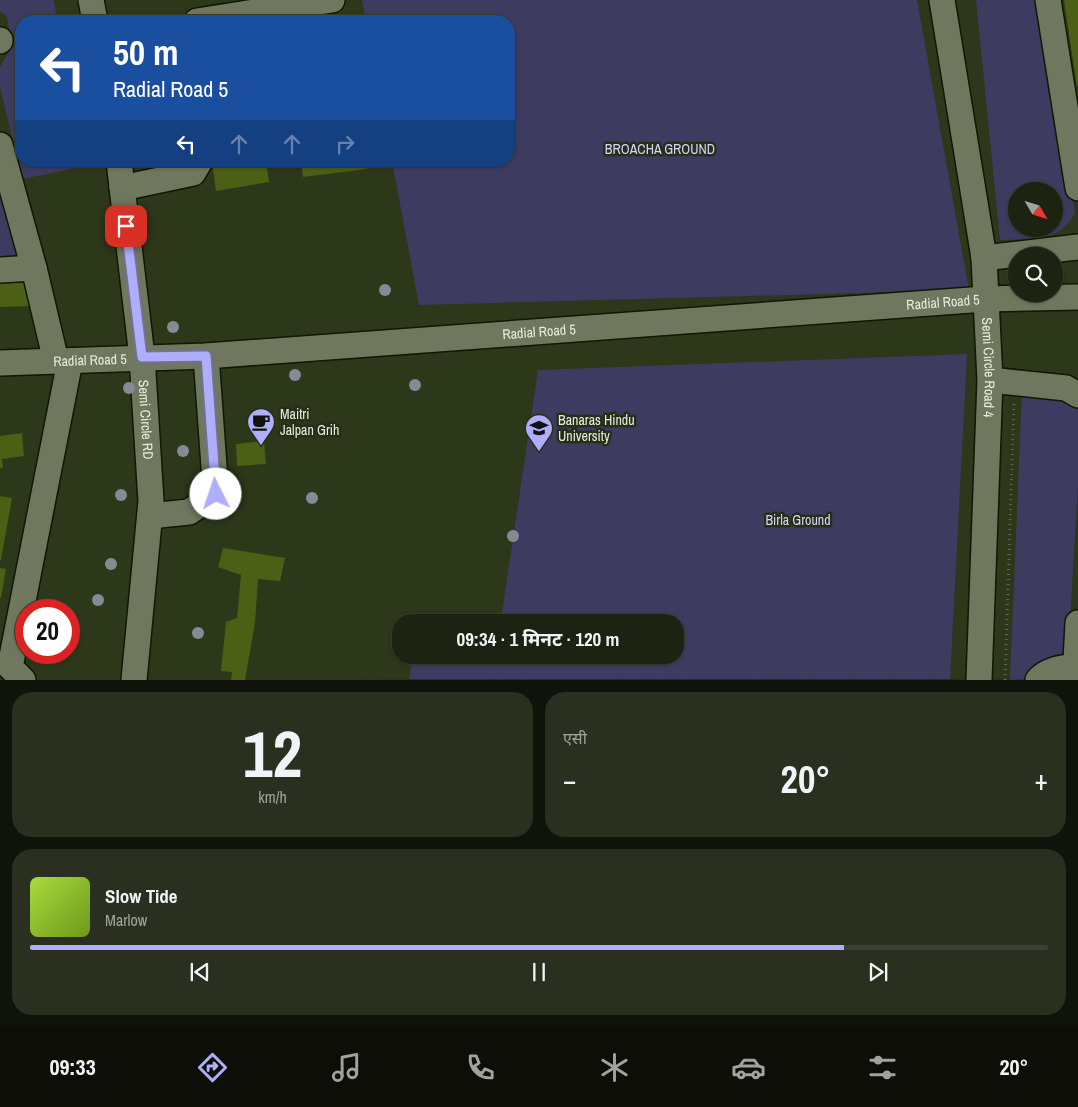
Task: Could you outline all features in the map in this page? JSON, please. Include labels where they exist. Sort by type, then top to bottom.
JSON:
[{"type":"lane","points":[[91,0],[94,15]]},
{"type":"lane","points":[[236,15],[332,0]]},
{"type":"lane","name":"Semi Circle Road 4","points":[[942,0],[984,258],[990,380],[979,680]]},
{"type":"lane","points":[[1048,0],[1078,188]]},
{"type":"lane","points":[[0,145],[34,268],[63,361],[10,667],[23,680]]},
{"type":"lane","name":"Semi Circle RD","points":[[120,167],[142,357],[151,501],[134,680]]},
{"type":"lane","points":[[122,188],[193,173],[196,167]]},
{"type":"lane","points":[[984,258],[1078,247]]},
{"type":"lane","points":[[0,270],[34,268]]},
{"type":"lane","name":"Radial Road 5","points":[[0,363],[206,356],[985,299],[1078,297]]},
{"type":"lane","points":[[150,516],[189,512],[216,494],[206,356]]},
{"type":"lane","points":[[990,380],[1066,388],[1078,395]]},
{"type":"lane","points":[[1038,680],[1042,675],[1058,669],[1076,673],[1078,624]]},
{"type":"path","points":[[1005,680],[1014,382]]},
{"type":"shaded area","name":"Banaras Hindu University","points":[[0,0],[1078,0],[1078,679],[0,680]]},
{"type":"green space","points":[[0,0],[54,0],[56,15],[15,15],[15,150],[0,87],[0,67],[12,46],[7,17],[0,11]]},
{"type":"green space","name":"BROACHA GROUND","points":[[362,0],[917,0],[969,290],[419,305],[393,167],[515,167],[515,15],[365,15]]},
{"type":"green space","points":[[976,0],[1039,0],[1075,213],[1063,227],[1063,182],[1008,182],[1008,238],[1043,238],[1000,240]]},
{"type":"green space","points":[[19,167],[81,167],[22,179]]},
{"type":"green space","points":[[0,194],[19,258],[0,260]]},
{"type":"green space","name":"Birla Ground","points":[[967,354],[950,679],[409,679],[412,664],[684,664],[684,614],[420,614],[502,613],[538,370]]},
{"type":"green space","points":[[1047,388],[1078,404],[1078,484],[1068,654],[1055,655],[1045,660],[1027,679],[1010,680],[1022,392]]},
{"type":"building","points":[[1064,0],[1078,0],[1077,87]]},
{"type":"building","points":[[213,167],[267,167],[269,182],[216,191]]},
{"type":"building","points":[[302,167],[367,167],[367,169],[303,177]]},
{"type":"building","points":[[28,279],[29,306],[0,307],[0,281]]},
{"type":"building","points":[[22,433],[24,456],[2,459],[3,468],[0,468],[0,436]]},
{"type":"building","points":[[264,441],[266,464],[237,466],[236,444]]},
{"type":"building","points":[[0,496],[12,498],[1,560],[0,560]]},
{"type":"building","points":[[223,548],[285,558],[280,581],[258,579],[255,623],[245,680],[231,680],[232,672],[221,671],[226,622],[237,618],[241,575],[218,567]]},
{"type":"building","points":[[0,568],[6,569],[1,598],[0,598]]},
{"type":"place","name":"Maitri Jalpan Grih","points":[[261,446]]},
{"type":"place","name":"Banaras Hindu University","points":[[539,452]]},
{"type":"route","points":[[126,226],[142,357],[206,356],[216,494]]}]
